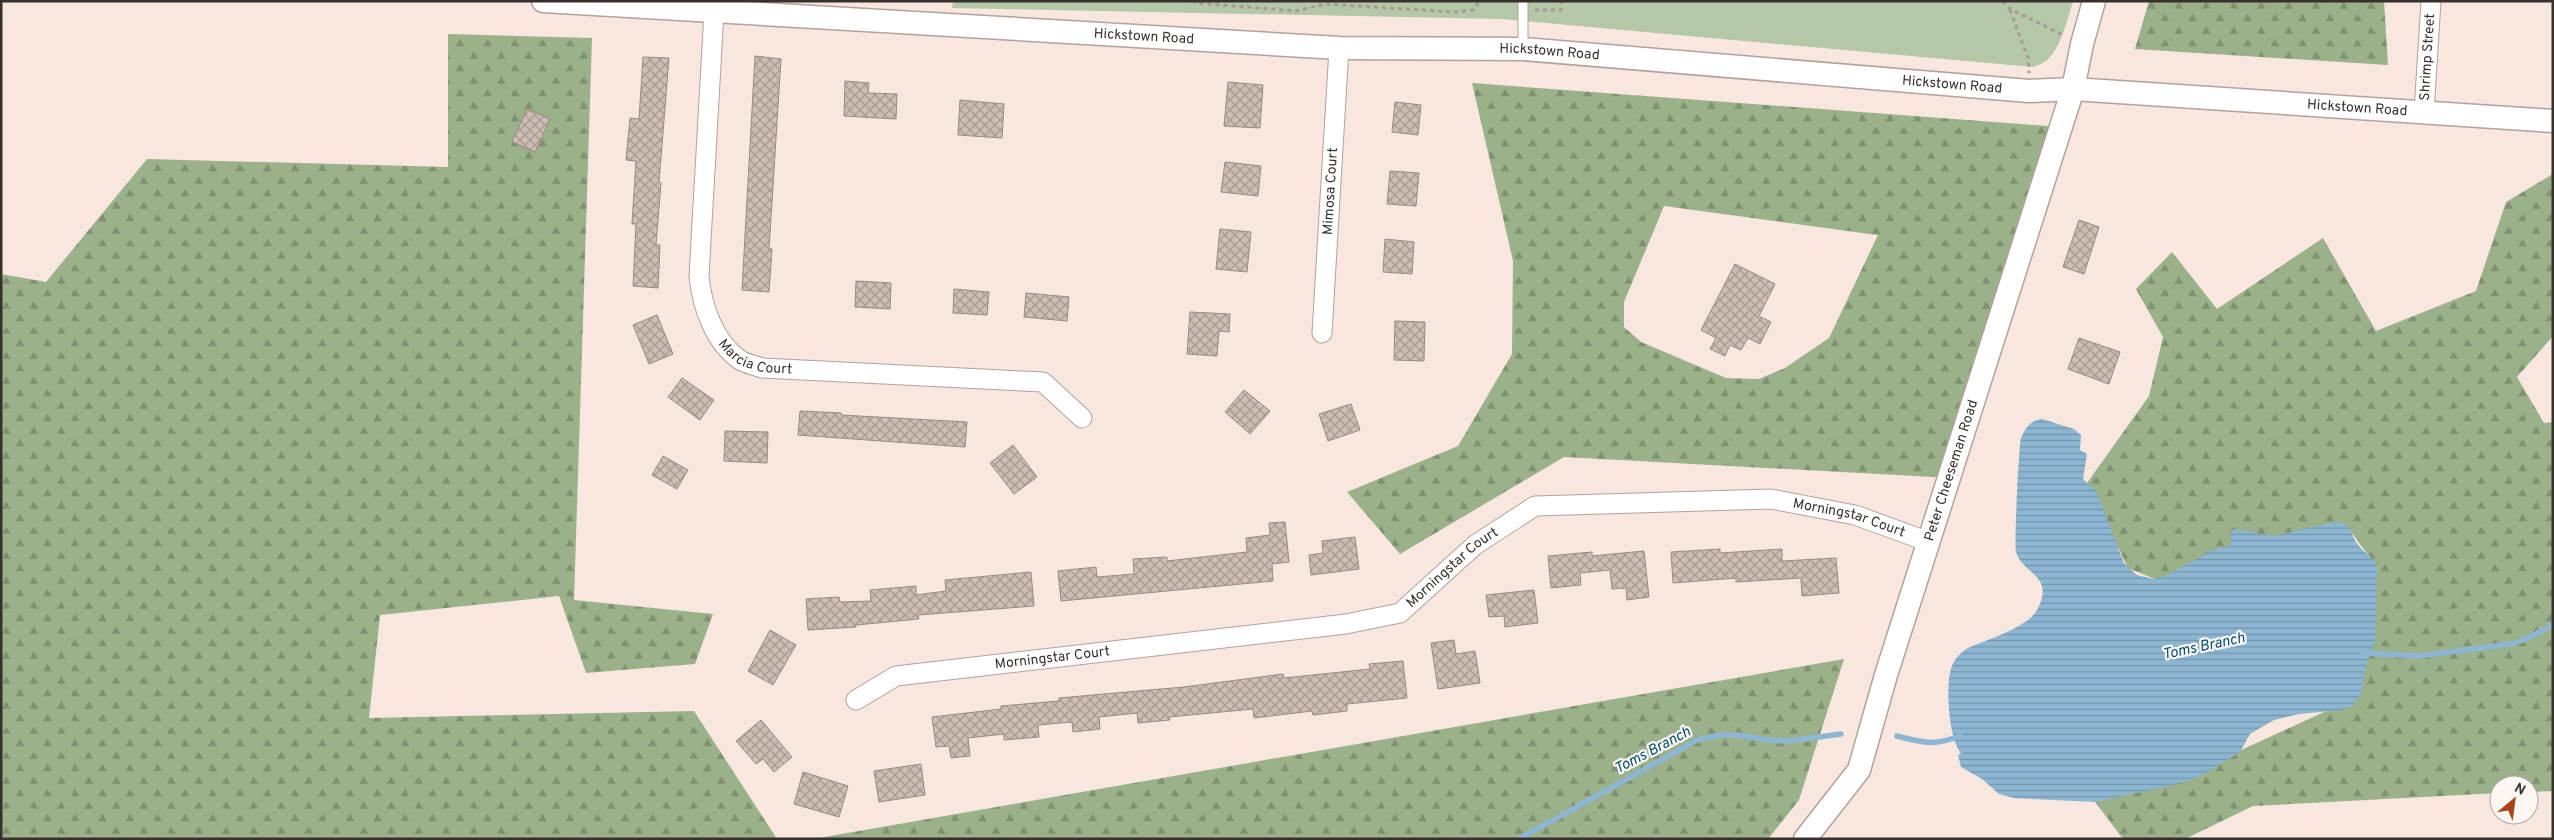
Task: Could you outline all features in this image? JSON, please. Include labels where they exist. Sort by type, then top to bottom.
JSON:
[{"type":"street","name":"Hickstown Road","points":[[543,1],[714,6],[1339,48],[1523,49],[2029,91],[2073,89],[2553,121]]},
{"type":"street","name":"Peter Cheeseman Road","points":[[1806,839],[1859,770],[1886,675],[2073,89],[2082,44],[2094,1]]},
{"type":"street","name":"Shrimp Street","points":[[2424,112],[2431,1]]},
{"type":"street","name":"Marcia Court","points":[[714,6],[699,276],[702,301],[712,324],[726,346],[740,360],[762,368],[1043,382],[1082,418]]},
{"type":"street","name":"Mimosa Court","points":[[1322,333],[1339,48]]},
{"type":"street","name":"Morningstar Court","points":[[856,700],[896,676],[1346,624],[1400,613],[1475,545],[1535,506],[1771,500],[1855,514],[1929,542]]},
{"type":"lane","points":[[1523,6],[1523,49]]},
{"type":"path","points":[[1192,1],[1296,11],[1326,4],[1454,12],[1473,10],[1480,1]]},
{"type":"path","points":[[1523,6],[1561,10],[1561,1]]},
{"type":"path","points":[[2003,1],[2010,9],[2028,58],[2029,91]]},
{"type":"path","points":[[2010,9],[2082,44]]},
{"type":"green space","points":[[953,1],[2073,1],[2057,48],[2046,61],[2033,67],[1502,19],[952,8]]},
{"type":"green space","points":[[2149,1],[2384,1],[2388,65],[2135,49]]},
{"type":"green space","points":[[448,34],[592,38],[574,600],[713,614],[695,664],[586,673],[559,596],[380,615],[369,718],[694,711],[777,839],[1,839],[1,274],[46,282],[147,159],[448,167]]},
{"type":"green space","points":[[1472,83],[2061,127],[1951,478],[1564,457],[1400,554],[1347,492],[1458,446],[1512,354],[1513,261]],"holes":[[[1664,206],[1878,235],[1829,338],[1785,368],[1759,379],[1726,378],[1641,342],[1624,327],[1624,302]]]},
{"type":"green space","points":[[2553,174],[2553,336],[2517,377],[2544,423],[2553,422],[2553,791],[2539,792],[2539,775],[2489,775],[2489,794],[2253,806],[2185,839],[2123,839],[2084,787],[2180,778],[2361,695],[2377,567],[2346,525],[2167,584],[2128,568],[2087,483],[2149,396],[2163,337],[2136,289],[2172,252],[2217,309],[2323,238],[2376,331],[2476,291],[2506,202]]},
{"type":"green space","points":[[1844,659],[1799,800],[1768,839],[813,839]]},
{"type":"water","points":[[2042,419],[2074,429],[2081,435],[2080,450],[2087,454],[2083,479],[2096,491],[2124,563],[2137,575],[2153,579],[2165,576],[2213,550],[2231,546],[2231,532],[2234,529],[2274,536],[2336,522],[2345,524],[2359,546],[2377,566],[2375,641],[2365,669],[2361,695],[2351,707],[2341,710],[2299,714],[2274,720],[2250,734],[2240,752],[2199,777],[2173,785],[2095,802],[2014,798],[1999,794],[1982,779],[1961,767],[1958,755],[1961,753],[1957,747],[1951,726],[1949,681],[1952,665],[1958,656],[1968,648],[2016,628],[2025,622],[2037,610],[2042,598],[2043,589],[2040,582],[2019,559],[2016,545],[2021,438],[2029,425]]},
{"type":"building","points":[[755,56],[781,59],[769,249],[772,249],[769,292],[742,290]]},
{"type":"building","points":[[643,57],[669,58],[659,182],[661,183],[656,245],[660,245],[658,288],[633,286],[636,224],[632,224],[636,161],[626,160],[630,118],[639,119]]},
{"type":"building","points":[[845,81],[869,83],[868,93],[897,94],[896,119],[844,116]]},
{"type":"building","points":[[1228,82],[1263,85],[1260,128],[1224,126]]},
{"type":"building","points":[[960,100],[1004,104],[1002,138],[958,135]]},
{"type":"building","points":[[1395,102],[1421,105],[1418,135],[1392,132]]},
{"type":"building","points":[[527,109],[550,119],[535,152],[512,142]]},
{"type":"building","points":[[1225,162],[1261,166],[1258,196],[1221,192]]},
{"type":"building","points":[[1390,171],[1419,173],[1416,206],[1387,204]]},
{"type":"building","points":[[2079,220],[2099,227],[2084,274],[2063,267]]},
{"type":"building","points":[[1220,229],[1251,232],[1247,272],[1216,269]]},
{"type":"building","points":[[1385,239],[1414,242],[1412,274],[1383,272]]},
{"type":"building","points":[[1735,264],[1775,284],[1759,316],[1771,322],[1760,344],[1748,338],[1741,350],[1730,345],[1725,356],[1710,349],[1716,338],[1701,330]]},
{"type":"building","points":[[856,281],[891,283],[890,309],[855,307]]},
{"type":"building","points":[[954,289],[989,292],[987,315],[953,313]]},
{"type":"building","points":[[1026,293],[1069,297],[1067,321],[1024,317]]},
{"type":"building","points":[[1190,312],[1230,314],[1229,332],[1219,331],[1217,356],[1187,354]]},
{"type":"building","points":[[657,315],[673,354],[649,364],[633,325]]},
{"type":"building","points":[[1395,321],[1425,322],[1424,361],[1394,360]]},
{"type":"building","points":[[2079,338],[2120,352],[2109,384],[2068,369]]},
{"type":"building","points":[[682,378],[714,400],[700,420],[668,397]]},
{"type":"building","points":[[1244,390],[1270,411],[1250,434],[1225,412]]},
{"type":"building","points":[[1351,404],[1360,430],[1328,441],[1319,414]]},
{"type":"building","points":[[800,411],[967,422],[965,447],[798,435]]},
{"type":"building","points":[[725,431],[768,432],[767,463],[724,461]]},
{"type":"building","points":[[1013,445],[1037,477],[1014,494],[990,463]]},
{"type":"building","points":[[663,456],[688,470],[677,489],[652,475]]},
{"type":"building","points":[[1285,522],[1289,562],[1272,564],[1273,581],[1061,601],[1058,571],[1096,567],[1097,577],[1134,574],[1133,559],[1167,557],[1167,561],[1247,552],[1246,538],[1270,535],[1269,523]]},
{"type":"building","points":[[1355,537],[1359,569],[1311,575],[1309,555],[1323,553],[1322,541]]},
{"type":"building","points":[[1720,549],[1720,553],[1782,549],[1782,561],[1836,558],[1839,593],[1802,596],[1801,578],[1736,582],[1736,578],[1673,583],[1671,552]]},
{"type":"building","points":[[1644,551],[1649,597],[1627,600],[1626,588],[1612,589],[1610,570],[1580,573],[1581,585],[1551,588],[1548,556],[1592,552],[1592,556]]},
{"type":"building","points":[[1031,572],[1034,606],[918,615],[919,619],[856,625],[856,627],[808,630],[806,599],[839,597],[840,602],[871,601],[870,590],[916,586],[916,595],[946,591],[945,580]]},
{"type":"building","points":[[1534,590],[1538,623],[1505,627],[1504,616],[1489,617],[1486,595]]},
{"type":"building","points":[[770,630],[796,645],[773,685],[748,671]]},
{"type":"building","points":[[1454,640],[1456,654],[1475,651],[1480,683],[1438,689],[1431,643]]},
{"type":"building","points":[[1403,661],[1407,698],[1347,704],[1347,711],[1313,715],[1312,711],[1254,718],[1253,709],[1169,717],[1170,720],[1138,723],[1137,713],[1099,717],[1100,729],[1073,732],[1072,722],[1038,725],[1039,737],[1004,740],[1004,734],[968,738],[970,756],[951,758],[949,746],[936,747],[932,717],[1001,709],[1001,706],[1059,701],[1059,698],[1184,687],[1283,674],[1284,678],[1370,669],[1369,664]]},
{"type":"building","points":[[761,720],[792,757],[774,772],[763,759],[756,764],[736,741]]},
{"type":"building","points":[[921,764],[925,795],[879,802],[874,771]]},
{"type":"building","points":[[803,772],[848,786],[839,817],[794,804]]},
{"type":"waterway","name":"Toms Branch","points":[[2363,653],[2418,656],[2511,644],[2526,639],[2553,625]]},
{"type":"waterway","name":"Toms Branch","points":[[1519,839],[1697,740],[1720,735],[1737,735],[1789,741],[1841,734]]},
{"type":"waterway","name":"Toms Branch","points":[[1897,736],[1929,742],[1943,741],[1960,736]]}]
